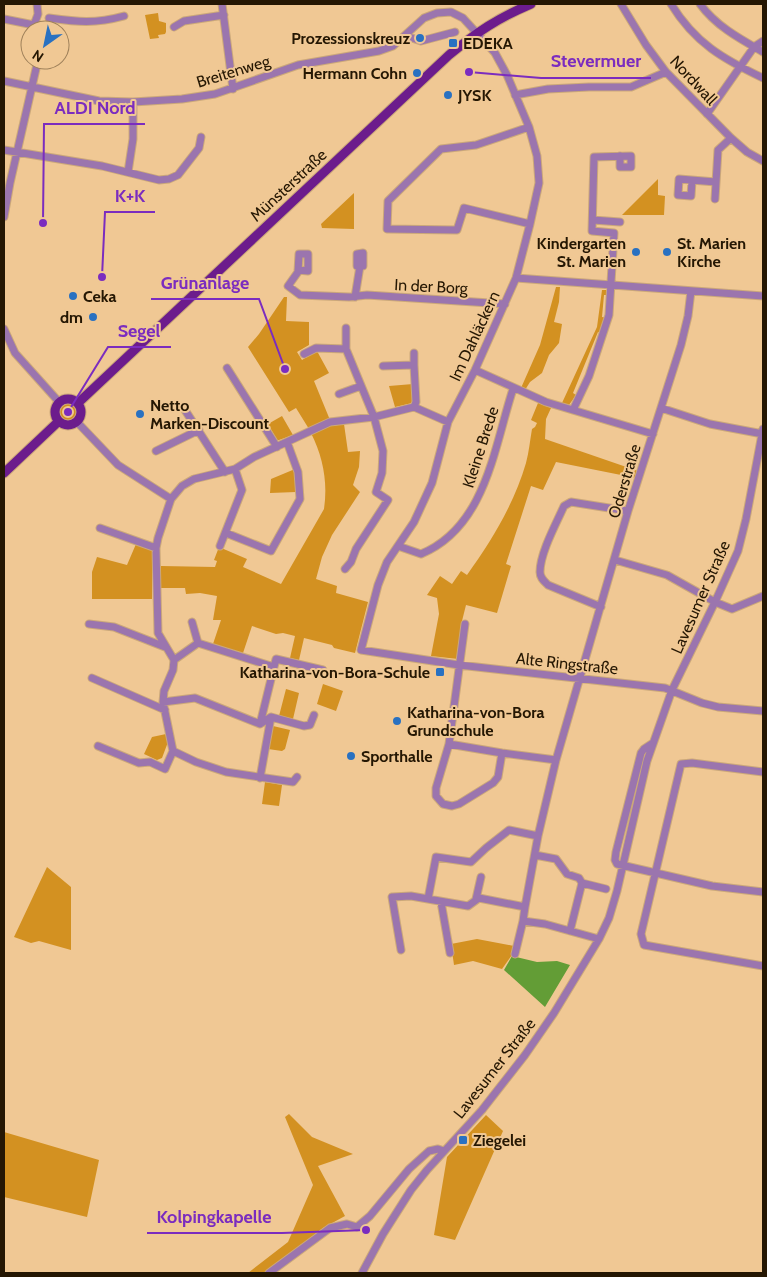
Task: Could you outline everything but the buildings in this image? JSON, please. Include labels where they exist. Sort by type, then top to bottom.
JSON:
[{"type":"main road","name":"Münsterstraße","points":[[78,403],[449,55],[477,32],[512,12],[531,4]]},
{"type":"main road","points":[[69,399],[78,403],[81,413],[77,422],[68,425],[59,421],[55,412],[59,402],[69,399]]},
{"type":"main road","points":[[4,473],[59,421]]},
{"type":"street","points":[[36,20],[38,14],[37,4]]},
{"type":"street","points":[[222,4],[233,88]]},
{"type":"street","name":"Nordwall","points":[[621,4],[646,45],[666,72],[731,138],[747,152],[763,161]]},
{"type":"street","points":[[670,4],[701,42],[723,58],[763,78]]},
{"type":"street","points":[[700,4],[721,26],[763,52]]},
{"type":"street","name":"Breitenweg","points":[[4,81],[90,100],[133,102],[182,99],[215,94],[298,66],[379,51],[393,46],[424,18],[437,13],[451,12],[463,18],[477,32]]},
{"type":"street","points":[[38,14],[49,18],[84,22],[107,21],[124,16]]},
{"type":"street","points":[[174,27],[184,21],[224,15]]},
{"type":"street","points":[[4,19],[20,22]]},
{"type":"street","points":[[406,36],[421,41],[455,32]]},
{"type":"street","name":"Im Dahläckern","points":[[360,650],[378,584],[387,562],[414,522],[432,483],[448,422],[475,370],[516,278],[539,183],[537,156],[530,126],[495,52],[477,32]]},
{"type":"street","points":[[707,114],[754,47],[763,41]]},
{"type":"street","points":[[4,217],[36,70]]},
{"type":"street","points":[[515,94],[548,89],[631,87],[666,72]]},
{"type":"street","points":[[128,172],[133,139],[133,102]]},
{"type":"street","points":[[530,126],[476,146],[441,149],[388,201],[387,229],[457,230],[464,208],[530,224]]},
{"type":"street","points":[[4,150],[102,166],[159,180],[178,175],[199,148],[201,137]]},
{"type":"street","points":[[715,199],[718,150],[731,138]]},
{"type":"street","points":[[614,232],[592,231],[594,157],[620,156]]},
{"type":"street","points":[[692,180],[716,182]]},
{"type":"street","points":[[573,410],[589,376],[609,315],[614,232],[617,222],[593,220]]},
{"type":"street","points":[[355,297],[360,266]]},
{"type":"street","name":"In der Borg","points":[[298,270],[288,286],[300,295],[367,296],[505,304]]},
{"type":"street","points":[[516,278],[763,296]]},
{"type":"street","name":"Oderstraße","points":[[515,954],[523,921],[538,836],[556,760],[581,679],[628,511],[686,326],[691,291]]},
{"type":"street","points":[[345,568],[351,562],[356,549],[388,500],[376,492],[382,472],[383,451],[374,416],[346,349],[346,328]]},
{"type":"street","points":[[4,329],[15,353],[59,402]]},
{"type":"street","points":[[304,354],[316,348],[346,349]]},
{"type":"street","points":[[414,353],[416,402],[414,407]]},
{"type":"street","points":[[383,366],[414,366]]},
{"type":"street","points":[[227,368],[277,447]]},
{"type":"street","points":[[475,370],[513,389],[558,407],[653,434]]},
{"type":"street","points":[[340,394],[361,386]]},
{"type":"street","name":"Kleine Brede","points":[[398,546],[421,554],[436,548],[470,510],[485,484],[491,468],[503,418],[513,389]]},
{"type":"street","points":[[183,407],[225,472]]},
{"type":"street","points":[[98,746],[138,763],[150,762],[165,769],[172,751],[163,702],[164,691],[173,670],[174,660],[158,633],[156,548],[171,499],[176,492],[187,482],[234,469],[254,457],[330,422],[374,416],[414,407],[448,422]]},
{"type":"street","points":[[661,408],[710,424],[763,432]]},
{"type":"street","points":[[77,422],[118,465],[171,499]]},
{"type":"street","points":[[156,451],[199,430]]},
{"type":"street","name":"Lavesumer Straße","points":[[362,1273],[383,1234],[411,1190],[482,1110],[525,1055],[554,1013],[599,939],[611,909],[653,744],[672,690],[738,551],[763,432]]},
{"type":"street","points":[[226,533],[271,551],[300,499],[298,472],[287,442]]},
{"type":"street","points":[[220,546],[242,490],[234,469]]},
{"type":"street","points":[[601,607],[548,585],[542,580],[540,573],[545,549],[564,506],[571,502],[628,511]]},
{"type":"street","points":[[100,528],[156,548]]},
{"type":"street","points":[[615,560],[667,575],[715,602],[732,609],[763,596]]},
{"type":"street","points":[[192,622],[198,643]]},
{"type":"street","points":[[88,624],[114,627],[165,647]]},
{"type":"street","points":[[464,624],[449,744],[436,788],[436,796],[443,804],[452,806],[459,804],[493,783],[498,777],[502,753]]},
{"type":"street","points":[[174,660],[198,643]]},
{"type":"street","points":[[198,643],[274,667]]},
{"type":"street","name":"Alte Ringstraße","points":[[360,650],[459,665],[672,690],[683,697],[702,704],[763,711]]},
{"type":"street","points":[[260,724],[276,659],[323,670]]},
{"type":"street","points":[[92,678],[165,710]]},
{"type":"street","points":[[163,702],[195,698],[260,724]]},
{"type":"street","points":[[260,724],[271,717],[304,726],[310,725],[314,715]]},
{"type":"street","points":[[260,778],[271,717]]},
{"type":"street","points":[[449,744],[556,760]]},
{"type":"street","points":[[172,751],[196,762],[226,772],[293,782],[297,777]]},
{"type":"street","points":[[763,772],[692,763],[680,764],[641,934],[644,945],[763,966]]},
{"type":"street","points":[[428,899],[436,857],[471,862],[509,830],[538,836]]},
{"type":"street","points":[[535,855],[556,858],[567,874],[579,878],[582,882],[606,889]]},
{"type":"street","points":[[622,866],[712,886],[763,892]]},
{"type":"street","points":[[401,950],[392,897],[411,896],[468,906],[476,899],[481,877]]},
{"type":"street","points":[[570,931],[582,882]]},
{"type":"street","points":[[476,899],[525,907]]},
{"type":"street","points":[[442,902],[450,953]]},
{"type":"street","points":[[523,921],[599,939]]},
{"type":"street","points":[[268,1273],[330,1228],[338,1224],[357,1227],[370,1216],[409,1169],[429,1150],[438,1149],[444,1151]]},
{"type":"shaded area","points":[[158,13],[159,21],[166,23],[166,32],[165,34],[158,35],[159,38],[150,39],[145,15]]},
{"type":"shaded area","points":[[658,179],[658,195],[665,196],[664,215],[622,215]]},
{"type":"shaded area","points":[[354,193],[354,229],[322,228],[321,224]]},
{"type":"shaded area","points":[[556,287],[560,287],[559,302],[554,322],[562,324],[559,343],[549,355],[542,373],[530,382],[525,390],[521,388],[540,345]]},
{"type":"shaded area","points":[[602,290],[607,290],[609,295],[604,295],[602,317],[607,318],[602,333],[598,332],[573,393],[576,395],[569,405],[562,403],[597,327]]},
{"type":"shaded area","points":[[284,297],[287,297],[286,321],[309,322],[309,345],[297,352],[302,360],[317,351],[329,373],[314,381],[330,420],[309,429],[296,408],[289,412],[248,347]]},
{"type":"shaded area","points":[[413,384],[414,401],[395,407],[389,386]]},
{"type":"shaded area","points":[[64,403],[72,403],[77,408],[75,419],[64,421],[59,416],[59,408]]},
{"type":"shaded area","points":[[538,403],[551,408],[546,419],[545,439],[638,471],[636,478],[556,462],[543,490],[531,486],[506,564],[511,566],[497,613],[466,605],[462,621],[458,659],[431,656],[439,614],[437,598],[427,595],[440,576],[452,584],[461,571],[467,575],[493,535],[509,507],[521,478],[527,459],[532,429],[537,423],[531,420]]},
{"type":"shaded area","points":[[282,416],[293,435],[277,440],[268,424]]},
{"type":"shaded area","points":[[331,424],[332,426],[344,424],[348,452],[360,451],[359,467],[353,485],[360,492],[332,535],[322,557],[316,579],[337,586],[336,593],[368,602],[355,653],[304,638],[299,660],[290,658],[295,636],[283,633],[276,634],[252,626],[243,653],[213,644],[221,620],[213,620],[217,596],[200,593],[186,594],[185,588],[161,588],[161,566],[215,567],[217,561],[214,560],[219,547],[247,559],[243,567],[281,584],[324,509],[324,470],[319,451],[311,433]]},
{"type":"shaded area","points":[[295,469],[296,492],[270,493],[271,479]]},
{"type":"shaded area","points":[[136,544],[151,549],[152,552],[152,599],[92,599],[92,572],[97,557],[127,565]]},
{"type":"shaded area","points":[[323,684],[343,691],[336,711],[317,704]]},
{"type":"shaded area","points":[[286,689],[299,693],[293,719],[279,716]]},
{"type":"shaded area","points":[[273,726],[290,730],[285,749],[282,751],[268,749],[271,728]]},
{"type":"shaded area","points":[[166,734],[168,742],[162,758],[157,760],[144,754],[152,737]]},
{"type":"shaded area","points":[[265,782],[282,785],[279,806],[262,804]]},
{"type":"shaded area","points":[[47,867],[71,887],[71,950],[39,941],[31,943],[14,937]]},
{"type":"shaded area","points":[[477,939],[514,946],[512,955],[502,969],[473,961],[454,965],[451,944]]},
{"type":"shaded area","points":[[512,956],[537,962],[557,961],[570,965],[545,1007],[504,970]]},
{"type":"shaded area","points":[[289,1114],[312,1137],[353,1154],[318,1166],[345,1216],[323,1228],[265,1273],[248,1273],[288,1242],[313,1185],[285,1117]]},
{"type":"shaded area","points":[[486,1115],[503,1131],[455,1240],[434,1235],[447,1157]]},
{"type":"shaded area","points":[[4,1132],[99,1160],[87,1217],[4,1197]]},
{"type":"place","name":"Prozessionskreuz","points":[[420,38]]},
{"type":"place","name":"EDEKA","points":[[453,43]]},
{"type":"place","name":"Stevermuer","points":[[469,72]]},
{"type":"place","name":"Hermann Cohn","points":[[417,73]]},
{"type":"place","name":"JYSK","points":[[448,95]]},
{"type":"place","name":"ALDI Nord","points":[[43,223]]},
{"type":"place","name":"Kindergarten St. Marien","points":[[636,252]]},
{"type":"place","name":"St. Marien Kirche","points":[[667,252]]},
{"type":"place","name":"K+K","points":[[102,277]]},
{"type":"place","name":"Ceka","points":[[73,296]]},
{"type":"place","name":"dm","points":[[93,317]]},
{"type":"place","name":"Grünanlage","points":[[285,369]]},
{"type":"place","name":"Segel","points":[[68,412]]},
{"type":"place","name":"Netto Marken-Discount","points":[[140,414]]},
{"type":"place","name":"Katharina-von-Bora-Schule","points":[[440,672]]},
{"type":"place","name":"Katharina-von-Bora Grundschule","points":[[397,721]]},
{"type":"place","name":"Sporthalle","points":[[351,756]]},
{"type":"place","name":"Ziegelei","points":[[463,1140]]},
{"type":"place","name":"Kolpingkapelle","points":[[366,1230]]}]
